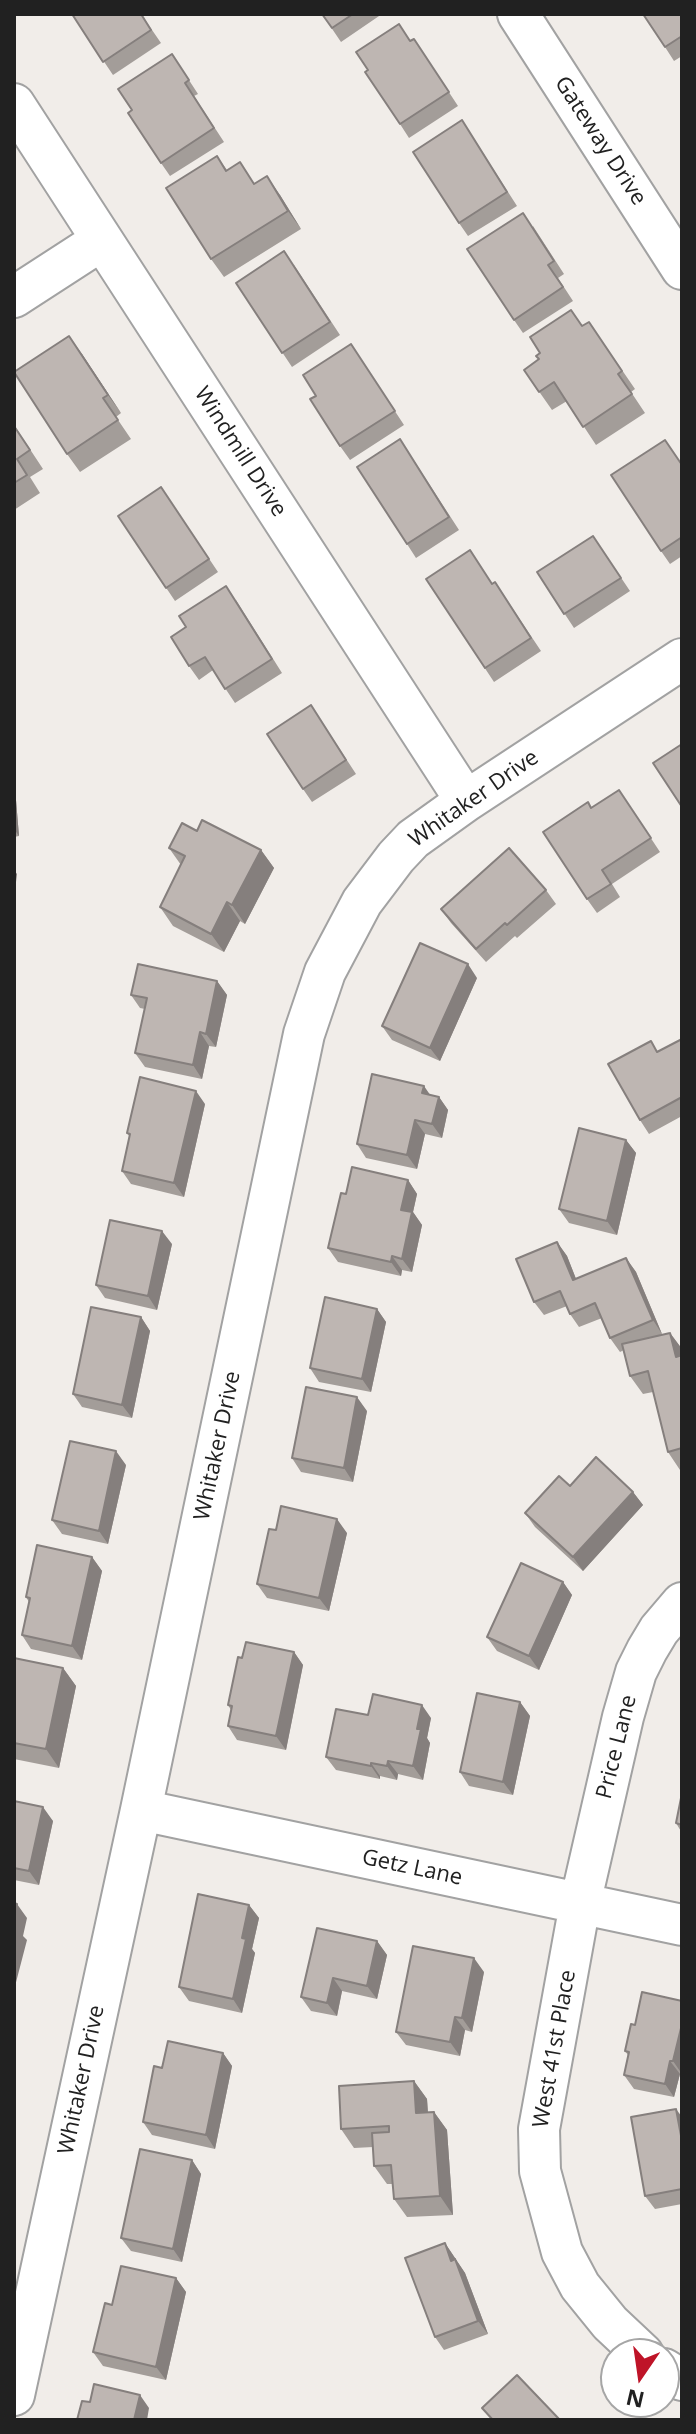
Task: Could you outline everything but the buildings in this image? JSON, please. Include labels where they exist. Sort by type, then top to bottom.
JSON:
[{"type":"street","name":"Gateway Drive","points":[[518,14],[682,269]]},
{"type":"street","name":"Windmill Drive","points":[[14,104],[466,801]]},
{"type":"street","points":[[14,297],[102,240]]},
{"type":"street","name":"Whitaker Drive","points":[[14,2395],[29,2253],[141,1810],[304,1034],[325,972],[362,902],[413,839],[682,659]]},
{"type":"street","name":"Price Lane","points":[[580,1904],[636,1672],[659,1630],[682,1603]]},
{"type":"street","name":"Getz Lane","points":[[141,1810],[682,1925]]},
{"type":"street","name":"West 41st Place","points":[[580,1904],[539,2129],[540,2171],[562,2252],[580,2286],[626,2338]]}]
